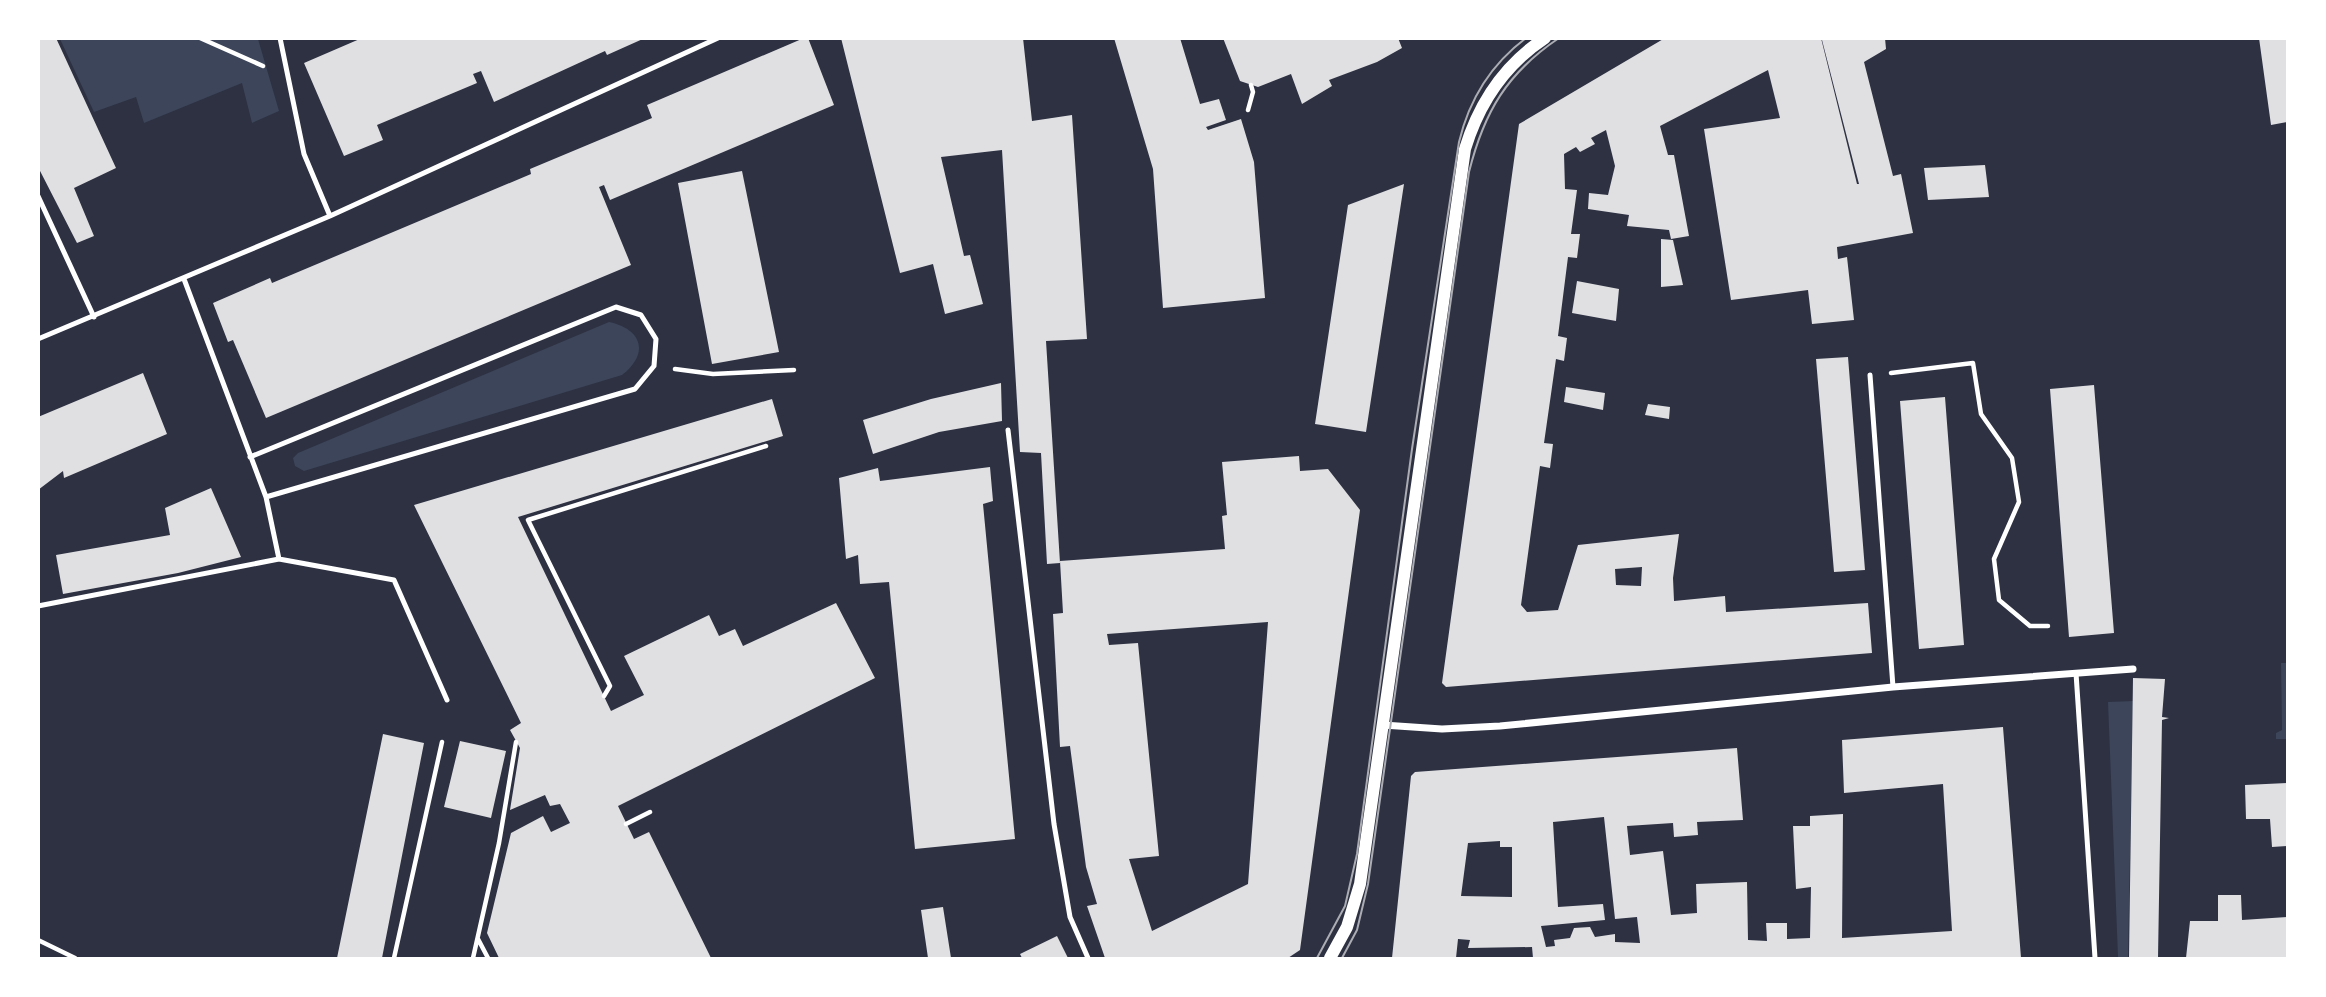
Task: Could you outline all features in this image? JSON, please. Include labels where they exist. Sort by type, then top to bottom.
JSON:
[{"type":"street","points":[[1330,958],[1347,927],[1360,884],[1465,149],[1472,127],[1493,87],[1521,56],[1545,38]]},
{"type":"street","points":[[1383,725],[1442,729],[1500,726],[1893,687],[2133,669]]},
{"type":"lane","points":[[280,38],[304,154],[330,216]]},
{"type":"lane","points":[[38,339],[330,216],[718,38]]},
{"type":"lane","points":[[38,196],[94,317]]},
{"type":"lane","points":[[184,279],[266,497],[279,559]]},
{"type":"lane","points":[[250,457],[616,307],[640,315],[656,339],[654,366],[635,389],[266,497]]},
{"type":"lane","points":[[1870,375],[1893,687]]},
{"type":"lane","points":[[1007,430],[1054,824],[1070,917],[1088,958]]},
{"type":"lane","points":[[38,606],[279,559],[394,580],[447,701]]},
{"type":"lane","points":[[2076,673],[2095,958]]},
{"type":"path","points":[[200,38],[288,76]]},
{"type":"path","points":[[1248,110],[1253,92],[1251,85]]},
{"type":"path","points":[[1870,375],[1973,363],[1981,414],[2012,458],[2019,502],[1994,559],[1999,600],[2029,626],[2048,626]]},
{"type":"path","points":[[654,366],[713,374],[794,370]]},
{"type":"path","points":[[604,696],[610,686],[528,520],[766,446]]},
{"type":"path","points":[[394,958],[442,742]]},
{"type":"path","points":[[472,958],[499,843],[516,742]]},
{"type":"path","points":[[626,824],[650,812]]},
{"type":"path","points":[[478,938],[488,958]]},
{"type":"path","points":[[38,940],[75,958]]},
{"type":"shaded area","points":[[60,39],[258,39],[279,111],[252,123],[242,83],[144,123],[136,97],[94,112]]},
{"type":"shaded area","points":[[609,322],[629,330],[638,343],[636,358],[622,375],[304,471],[295,466],[293,458],[298,453]]},
{"type":"shaded area","points":[[2281,663],[2287,663],[2287,739],[2276,739],[2276,733],[2282,730]]},
{"type":"shaded area","points":[[2133,701],[2128,958],[2115,958],[2118,957],[2108,702]]},
{"type":"building","points":[[38,38],[56,38],[116,168],[74,188],[94,236],[77,243],[38,167]]},
{"type":"building","points":[[362,38],[645,38],[607,55],[605,51],[494,102],[481,71],[473,74],[477,83],[377,125],[383,140],[344,156],[304,63]]},
{"type":"building","points":[[808,38],[834,105],[610,200],[604,185],[599,187],[631,265],[266,418],[233,340],[228,342],[213,303],[270,278],[272,283],[531,174],[530,169],[652,118],[647,105]]},
{"type":"building","points":[[841,38],[1023,38],[1032,121],[1072,115],[1087,339],[1046,341],[1060,563],[1047,564],[1041,453],[1020,452],[1002,150],[941,157],[964,256],[970,255],[983,304],[945,314],[933,264],[900,273]]},
{"type":"building","points":[[1114,38],[1180,38],[1200,104],[1219,99],[1226,120],[1206,127],[1208,130],[1241,119],[1254,162],[1265,298],[1163,308],[1153,169]]},
{"type":"building","points":[[1223,38],[1398,38],[1402,48],[1377,62],[1329,80],[1332,86],[1302,104],[1291,74],[1258,87],[1240,81]]},
{"type":"building","points":[[1665,38],[1821,38],[1859,184],[1822,40],[1885,38],[1886,49],[1864,62],[1893,176],[1901,174],[1913,233],[1837,247],[1838,259],[1847,257],[1854,320],[1812,324],[1808,290],[1731,300],[1704,129],[1780,118],[1768,70],[1660,126],[1668,155],[1674,155],[1689,236],[1671,239],[1669,230],[1627,226],[1629,215],[1588,209],[1589,193],[1608,195],[1615,166],[1606,130],[1591,138],[1595,144],[1580,152],[1576,147],[1564,154],[1565,189],[1577,190],[1571,234],[1580,234],[1577,258],[1568,257],[1558,336],[1567,338],[1564,361],[1556,359],[1544,443],[1553,444],[1550,468],[1540,466],[1521,605],[1527,612],[1558,610],[1578,545],[1679,534],[1673,578],[1674,601],[1725,596],[1726,612],[1868,603],[1872,653],[1446,687],[1442,683],[1519,124]],"holes":[[[1642,567],[1641,586],[1616,585],[1615,569]]]},
{"type":"building","points":[[2259,38],[2287,38],[2287,122],[2271,125]]},
{"type":"building","points":[[1985,165],[1989,197],[1928,200],[1924,168]]},
{"type":"building","points":[[742,171],[779,352],[712,364],[678,183]]},
{"type":"building","points":[[1404,184],[1366,432],[1315,424],[1348,205]]},
{"type":"building","points":[[1661,239],[1673,240],[1683,285],[1661,287]]},
{"type":"building","points":[[1577,281],[1619,289],[1616,321],[1572,313]]},
{"type":"building","points":[[1848,357],[1865,570],[1834,572],[1816,359]]},
{"type":"building","points":[[143,373],[167,434],[64,478],[63,471],[38,490],[38,417]]},
{"type":"building","points":[[1001,383],[1002,421],[939,432],[873,454],[863,420],[931,399]]},
{"type":"building","points":[[2094,385],[2114,633],[2069,637],[2050,389]]},
{"type":"building","points":[[1566,387],[1605,393],[1603,410],[1564,402]]},
{"type":"building","points":[[1945,397],[1964,645],[1919,649],[1900,401]]},
{"type":"building","points":[[772,399],[783,436],[518,517],[611,711],[644,695],[624,656],[709,615],[719,636],[735,629],[743,646],[836,603],[875,678],[618,806],[634,839],[649,832],[711,958],[499,958],[487,933],[511,833],[543,816],[551,832],[570,823],[560,804],[550,806],[545,795],[510,810],[520,748],[510,730],[521,723],[414,505]]},
{"type":"building","points":[[1648,404],[1670,407],[1669,419],[1645,415]]},
{"type":"building","points":[[1299,456],[1300,471],[1328,469],[1360,510],[1300,950],[1288,958],[1105,958],[1087,906],[1097,904],[1086,867],[1070,746],[1060,747],[1053,614],[1063,613],[1060,561],[1225,549],[1222,516],[1227,515],[1222,462]],"holes":[[[1268,622],[1248,884],[1152,931],[1129,859],[1159,856],[1138,643],[1109,645],[1107,634]]]},
{"type":"building","points":[[990,467],[993,501],[983,504],[1015,839],[915,849],[889,582],[860,584],[858,555],[846,559],[839,478],[878,468],[880,481]]},
{"type":"building","points":[[211,488],[241,557],[178,573],[63,594],[56,555],[170,535],[165,508]]},
{"type":"building","points":[[2133,678],[2165,679],[2162,717],[2169,718],[2162,720],[2158,958],[2129,958]]},
{"type":"building","points":[[2003,727],[2021,958],[1533,958],[1532,947],[1468,948],[1470,940],[1458,939],[1456,958],[1392,958],[1411,776],[1415,772],[1737,748],[1743,820],[1697,822],[1698,835],[1674,837],[1673,823],[1627,826],[1630,855],[1663,851],[1671,915],[1697,913],[1696,884],[1747,882],[1748,940],[1767,941],[1766,923],[1787,923],[1787,939],[1810,938],[1811,887],[1796,889],[1793,826],[1810,826],[1810,816],[1843,814],[1842,938],[1952,931],[1943,784],[1844,793],[1842,740]],"holes":[[[1604,817],[1615,919],[1637,917],[1640,943],[1615,942],[1615,934],[1595,937],[1590,927],[1574,928],[1570,938],[1554,940],[1555,946],[1546,947],[1541,926],[1605,920],[1603,904],[1558,907],[1553,822]],[[1500,841],[1500,847],[1512,847],[1512,897],[1461,896],[1468,843]]]},
{"type":"building","points":[[383,734],[424,743],[382,958],[337,958]]},
{"type":"building","points":[[460,741],[506,751],[491,818],[444,807]]},
{"type":"building","points":[[2287,783],[2287,846],[2272,847],[2270,819],[2246,819],[2245,785]]},
{"type":"building","points":[[2218,895],[2241,895],[2242,920],[2287,917],[2287,958],[2186,958],[2190,921],[2218,921]]},
{"type":"building","points":[[943,907],[951,958],[928,958],[921,910]]},
{"type":"building","points":[[1057,936],[1068,958],[1022,958],[1020,954]]},
{"type":"tram line","points":[[1317,958],[1345,906],[1357,854],[1412,449],[1459,142],[1469,112],[1483,84],[1513,48],[1526,38]]},
{"type":"tram line","points":[[1342,958],[1357,930],[1368,884],[1469,172],[1482,131],[1500,96],[1525,65],[1559,38]]}]
